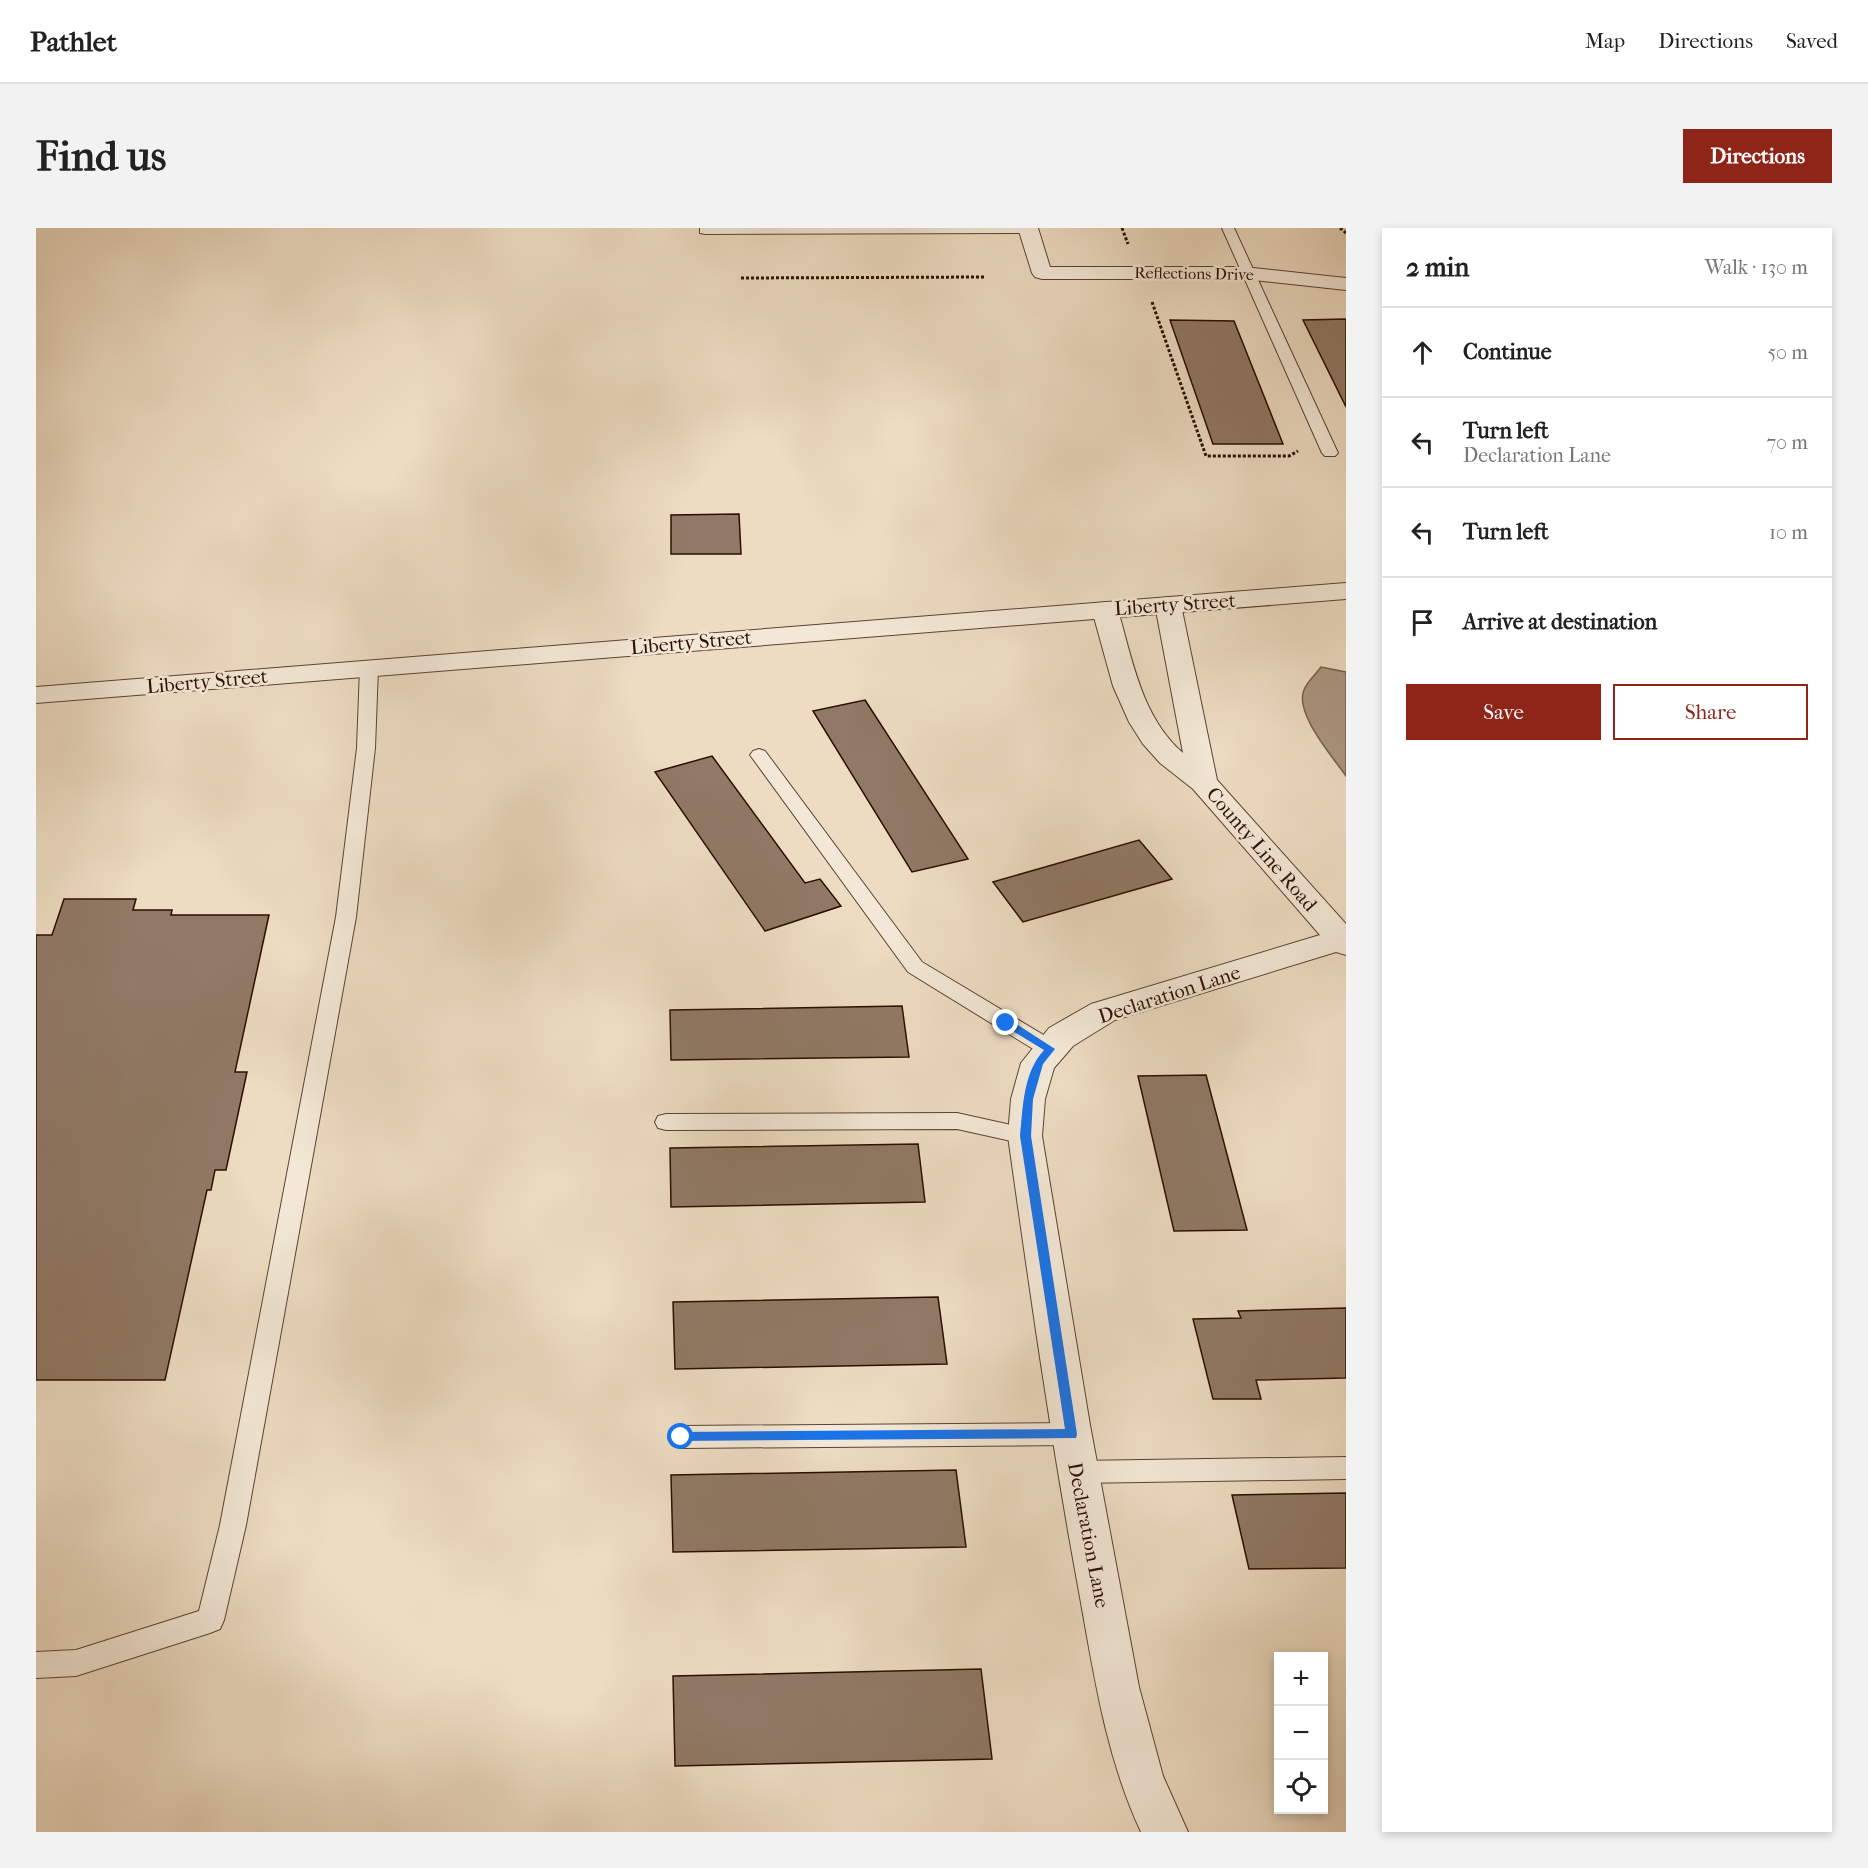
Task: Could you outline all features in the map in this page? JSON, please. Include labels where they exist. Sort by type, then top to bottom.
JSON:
[{"type":"street","name":"Reflections Drive","points":[[1028,228],[1041,273],[1248,274],[1346,284]]},
{"type":"street","name":"Liberty Street","points":[[36,695],[1346,591]]},
{"type":"street","name":"County Line Road","points":[[1168,605],[1203,782]]},
{"type":"street","name":"County Line Road","points":[[1105,610],[1121,668],[1137,711],[1166,753],[1203,782],[1344,941]]},
{"type":"street","name":"Declaration Lane","points":[[1153,1828],[1128,1738],[1077,1472],[1026,1136],[1028,1099],[1038,1063],[1061,1037],[1102,1012],[1344,941]]},
{"type":"lane","points":[[705,230],[1028,228]]},
{"type":"lane","points":[[1228,228],[1330,453]]},
{"type":"lane","points":[[36,1665],[76,1663],[210,1620],[233,1525],[346,917],[366,748],[369,668]]},
{"type":"lane","points":[[759,755],[915,967],[1050,1049]]},
{"type":"lane","points":[[666,1122],[957,1121],[1026,1136]]},
{"type":"lane","points":[[681,1437],[1071,1434]]},
{"type":"lane","points":[[1077,1472],[1346,1468]]},
{"type":"path","points":[[1340,228],[1346,233]]},
{"type":"path","points":[[741,279],[984,277]]},
{"type":"path","points":[[1151,298],[1206,456],[1290,456],[1303,447]]},
{"type":"shaded area","points":[[1321,667],[1346,672],[1346,776],[1309,722],[1302,700],[1309,681]]},
{"type":"building","points":[[1346,319],[1346,407],[1303,320]]},
{"type":"building","points":[[1170,320],[1234,321],[1283,444],[1213,444]]},
{"type":"building","points":[[739,514],[741,554],[671,554],[671,515]]},
{"type":"building","points":[[865,700],[968,859],[912,872],[813,711]]},
{"type":"building","points":[[712,756],[805,883],[820,879],[841,906],[765,931],[655,772]]},
{"type":"building","points":[[1139,840],[1172,879],[1023,922],[993,882]]},
{"type":"building","points":[[64,899],[136,899],[133,910],[172,910],[171,915],[269,915],[235,1072],[247,1072],[226,1170],[215,1170],[211,1190],[207,1190],[165,1380],[36,1380],[36,935],[52,935]]},
{"type":"building","points":[[902,1006],[909,1057],[671,1060],[670,1010]]},
{"type":"building","points":[[1206,1075],[1247,1230],[1174,1231],[1138,1076]]},
{"type":"building","points":[[918,1144],[925,1202],[671,1207],[670,1148]]},
{"type":"building","points":[[938,1297],[947,1364],[675,1369],[673,1302]]},
{"type":"building","points":[[1346,1308],[1346,1378],[1256,1380],[1261,1399],[1213,1399],[1193,1319],[1241,1318],[1238,1311]]},
{"type":"building","points":[[956,1470],[966,1547],[673,1552],[671,1475]]},
{"type":"building","points":[[1346,1493],[1346,1568],[1249,1569],[1232,1495]]},
{"type":"building","points":[[981,1669],[992,1759],[675,1766],[673,1676]]},
{"type":"route","points":[[681,1437],[1071,1434],[1026,1136],[1028,1099],[1038,1063],[1050,1049],[1006,1023]]}]
